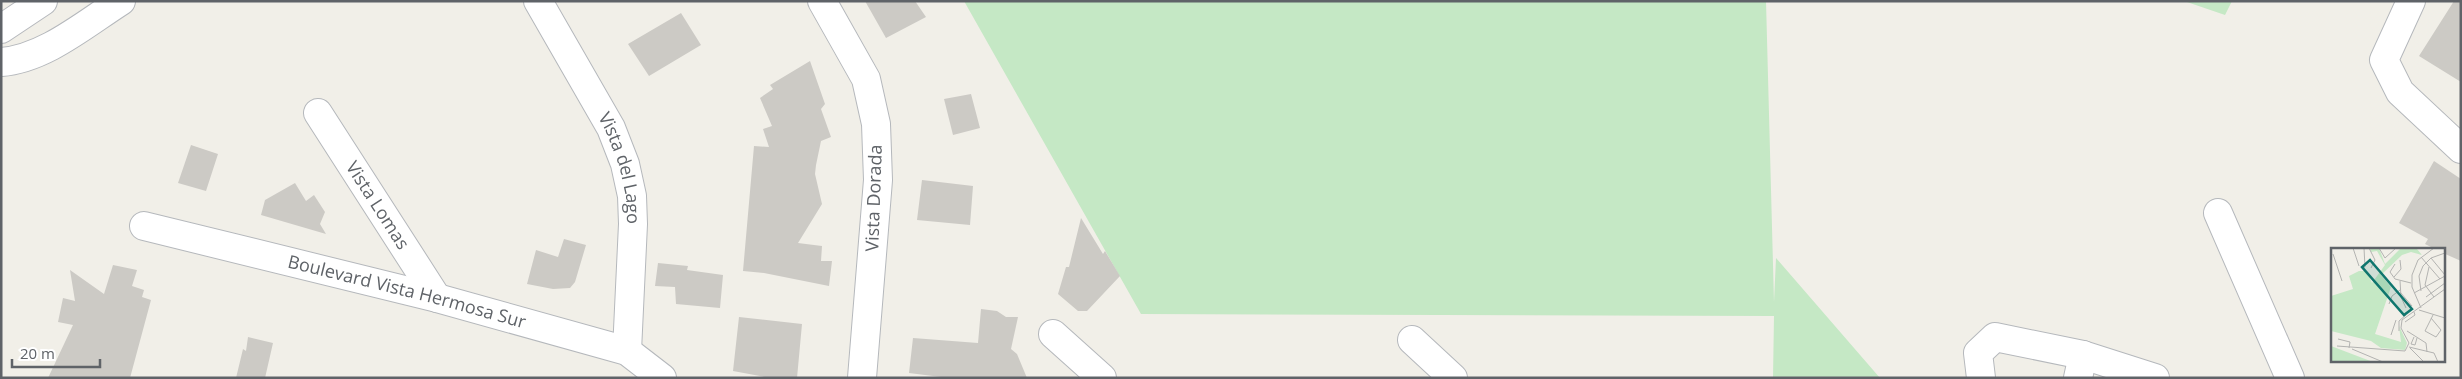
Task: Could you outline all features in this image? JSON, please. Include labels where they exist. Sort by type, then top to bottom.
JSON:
[{"type":"street","points":[[1,29],[43,1]]},
{"type":"street","points":[[1,62],[19,61],[59,40],[121,1]]},
{"type":"street","name":"Vista del Lago","points":[[538,1],[611,128],[625,164],[632,196],[633,224],[627,351]]},
{"type":"street","name":"Vista Dorada","points":[[822,1],[866,79],[876,124],[878,180],[862,378]]},
{"type":"street","points":[[2410,1],[2384,60],[2400,92],[2461,149]]},
{"type":"street","name":"Vista Lomas","points":[[318,112],[437,298]]},
{"type":"street","points":[[2218,213],[2290,378]]},
{"type":"street","name":"Boulevard Vista Hermosa Sur","points":[[144,226],[437,298],[627,351],[662,378]]},
{"type":"street","points":[[1053,334],[1102,378]]},
{"type":"street","points":[[1981,378],[1978,353],[1995,337],[2081,366],[2156,378]]},
{"type":"street","points":[[1412,340],[1453,378]]},
{"type":"green space","points":[[964,1],[1766,1],[1774,302],[1776,258],[1880,378],[1773,378],[1774,316],[1141,314]]},
{"type":"green space","points":[[2184,1],[2232,1],[2225,15]]},
{"type":"building","points":[[865,1],[915,1],[926,17],[886,38]]},
{"type":"building","points":[[2454,1],[2461,1],[2461,82],[2419,56]]},
{"type":"building","points":[[681,13],[701,45],[649,76],[628,44]]},
{"type":"building","points":[[810,61],[825,104],[821,109],[831,137],[821,141],[816,165],[815,174],[822,204],[798,243],[822,246],[821,261],[832,261],[829,286],[764,273],[743,271],[754,146],[769,147],[763,129],[772,126],[760,98],[773,89],[770,85]]},
{"type":"building","points":[[971,94],[980,128],[953,135],[944,99]]},
{"type":"building","points":[[191,145],[218,154],[206,191],[178,183]]},
{"type":"building","points":[[2434,161],[2461,179],[2461,261],[2444,253],[2444,248],[2433,248],[2425,244],[2428,239],[2399,223]]},
{"type":"building","points":[[922,180],[973,186],[970,225],[917,220]]},
{"type":"building","points":[[295,183],[306,201],[314,195],[325,212],[320,224],[326,234],[261,215],[265,200]]},
{"type":"building","points":[[1081,218],[1103,254],[1105,251],[1120,276],[1087,311],[1078,311],[1058,294],[1066,267],[1069,267]]},
{"type":"building","points":[[564,239],[586,245],[575,282],[570,288],[553,289],[527,284],[536,250],[558,257]]},
{"type":"building","points":[[658,263],[688,266],[687,270],[723,275],[720,308],[676,304],[675,287],[655,286]]},
{"type":"building","points":[[113,265],[137,270],[132,286],[144,290],[142,297],[151,300],[130,378],[48,378],[73,325],[58,322],[63,298],[75,301],[70,270],[104,294]]},
{"type":"building","points":[[981,309],[997,311],[1006,317],[1018,317],[1011,349],[1017,354],[1027,378],[949,378],[909,373],[913,338],[978,343]]},
{"type":"building","points":[[739,317],[802,324],[797,378],[770,378],[733,371]]},
{"type":"building","points":[[248,337],[273,343],[265,378],[236,378],[243,349],[246,351]]}]
